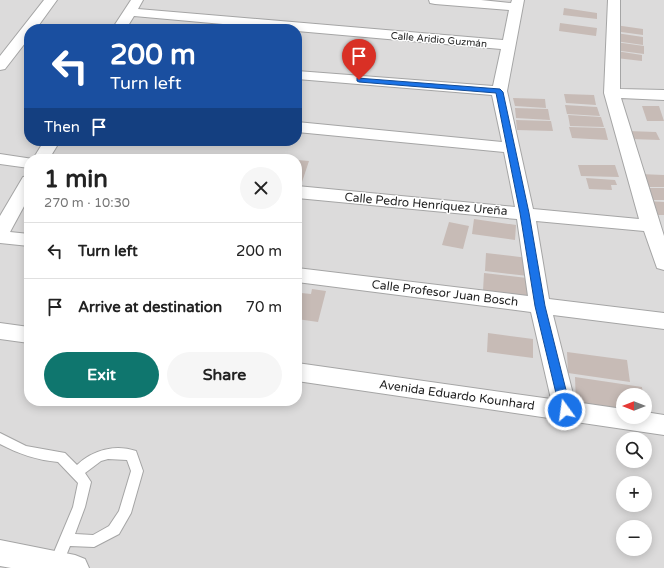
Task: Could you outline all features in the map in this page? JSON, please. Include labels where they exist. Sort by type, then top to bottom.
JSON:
[{"type":"street","points":[[32,24],[51,0]]},
{"type":"street","points":[[122,24],[137,0]]},
{"type":"street","points":[[435,0],[518,4],[500,92],[525,213],[540,306],[565,410]]},
{"type":"street","points":[[614,0],[612,93],[654,220],[664,263]]},
{"type":"street","name":"Calle Aridio Guzmán","points":[[130,12],[268,24]]},
{"type":"street","name":"Calle Aridio Guzmán","points":[[302,27],[509,45]]},
{"type":"street","points":[[0,66],[24,35]]},
{"type":"street","points":[[302,75],[500,92]]},
{"type":"street","points":[[612,93],[664,95]]},
{"type":"street","points":[[302,128],[511,148]]},
{"type":"street","points":[[0,159],[24,162]]},
{"type":"street","points":[[0,232],[24,190]]},
{"type":"street","name":"Calle Pedro Henríquez Ureña","points":[[302,192],[525,213],[654,220]]},
{"type":"street","points":[[0,237],[24,239]]},
{"type":"street","name":"Calle Profesor Juan Bosch","points":[[302,275],[664,322]]},
{"type":"street","points":[[0,331],[24,334]]},
{"type":"street","name":"Avenida Eduardo Kounhard","points":[[302,373],[664,425]]},
{"type":"street","points":[[0,553],[65,566]]},
{"type":"lane","points":[[0,438],[22,450],[41,455],[61,457],[85,482],[79,508],[66,540],[65,566]]},
{"type":"lane","points":[[66,540],[94,541],[114,530],[125,513],[137,471],[132,455],[112,453],[105,454],[91,460],[78,473]]},
{"type":"shaded area","points":[[0,0],[664,0],[664,568],[0,568]]},
{"type":"building","points":[[564,8],[597,13],[597,19],[563,15]]},
{"type":"building","points":[[560,23],[597,28],[596,36],[559,31]]},
{"type":"building","points":[[615,25],[643,29],[643,35],[614,31]]},
{"type":"building","points":[[616,33],[643,37],[643,45],[615,41]]},
{"type":"building","points":[[615,42],[644,46],[644,54],[614,50]]},
{"type":"building","points":[[616,51],[642,55],[642,61],[616,58]]},
{"type":"building","points":[[564,94],[594,95],[596,105],[566,103]]},
{"type":"building","points":[[513,98],[545,99],[546,108],[515,106]]},
{"type":"building","points":[[565,105],[597,107],[600,116],[567,114]]},
{"type":"building","points":[[642,106],[659,106],[664,121],[647,121]]},
{"type":"building","points":[[515,108],[548,109],[550,120],[516,118]]},
{"type":"building","points":[[568,115],[601,117],[604,127],[570,126]]},
{"type":"building","points":[[516,120],[551,121],[553,131],[517,130]]},
{"type":"building","points":[[569,127],[605,128],[608,140],[572,138]]},
{"type":"building","points":[[627,131],[656,132],[660,140],[630,139]]},
{"type":"building","points":[[302,160],[309,161],[302,182]]},
{"type":"building","points":[[578,165],[615,165],[619,177],[581,176]]},
{"type":"building","points":[[639,174],[664,175],[664,187],[644,187]]},
{"type":"building","points":[[586,178],[615,180],[617,185],[611,185],[612,190],[589,189]]},
{"type":"building","points":[[642,188],[664,188],[664,200],[647,200]]},
{"type":"building","points":[[647,201],[664,202],[664,215],[653,215]]},
{"type":"building","points":[[474,219],[516,225],[515,240],[472,234]]},
{"type":"building","points":[[449,222],[469,226],[463,249],[442,245]]},
{"type":"building","points":[[486,253],[528,258],[528,276],[485,271]]},
{"type":"building","points":[[484,273],[527,278],[527,296],[483,291]]},
{"type":"building","points":[[312,289],[326,291],[318,322],[302,320],[302,293],[311,294]]},
{"type":"building","points":[[488,333],[533,339],[533,358],[487,352]]},
{"type":"building","points":[[567,352],[627,360],[630,382],[568,373]]},
{"type":"building","points":[[575,377],[642,387],[616,388],[616,409],[576,403]]},
{"type":"route","points":[[359,80],[500,92],[525,213],[540,306],[565,410]]}]
